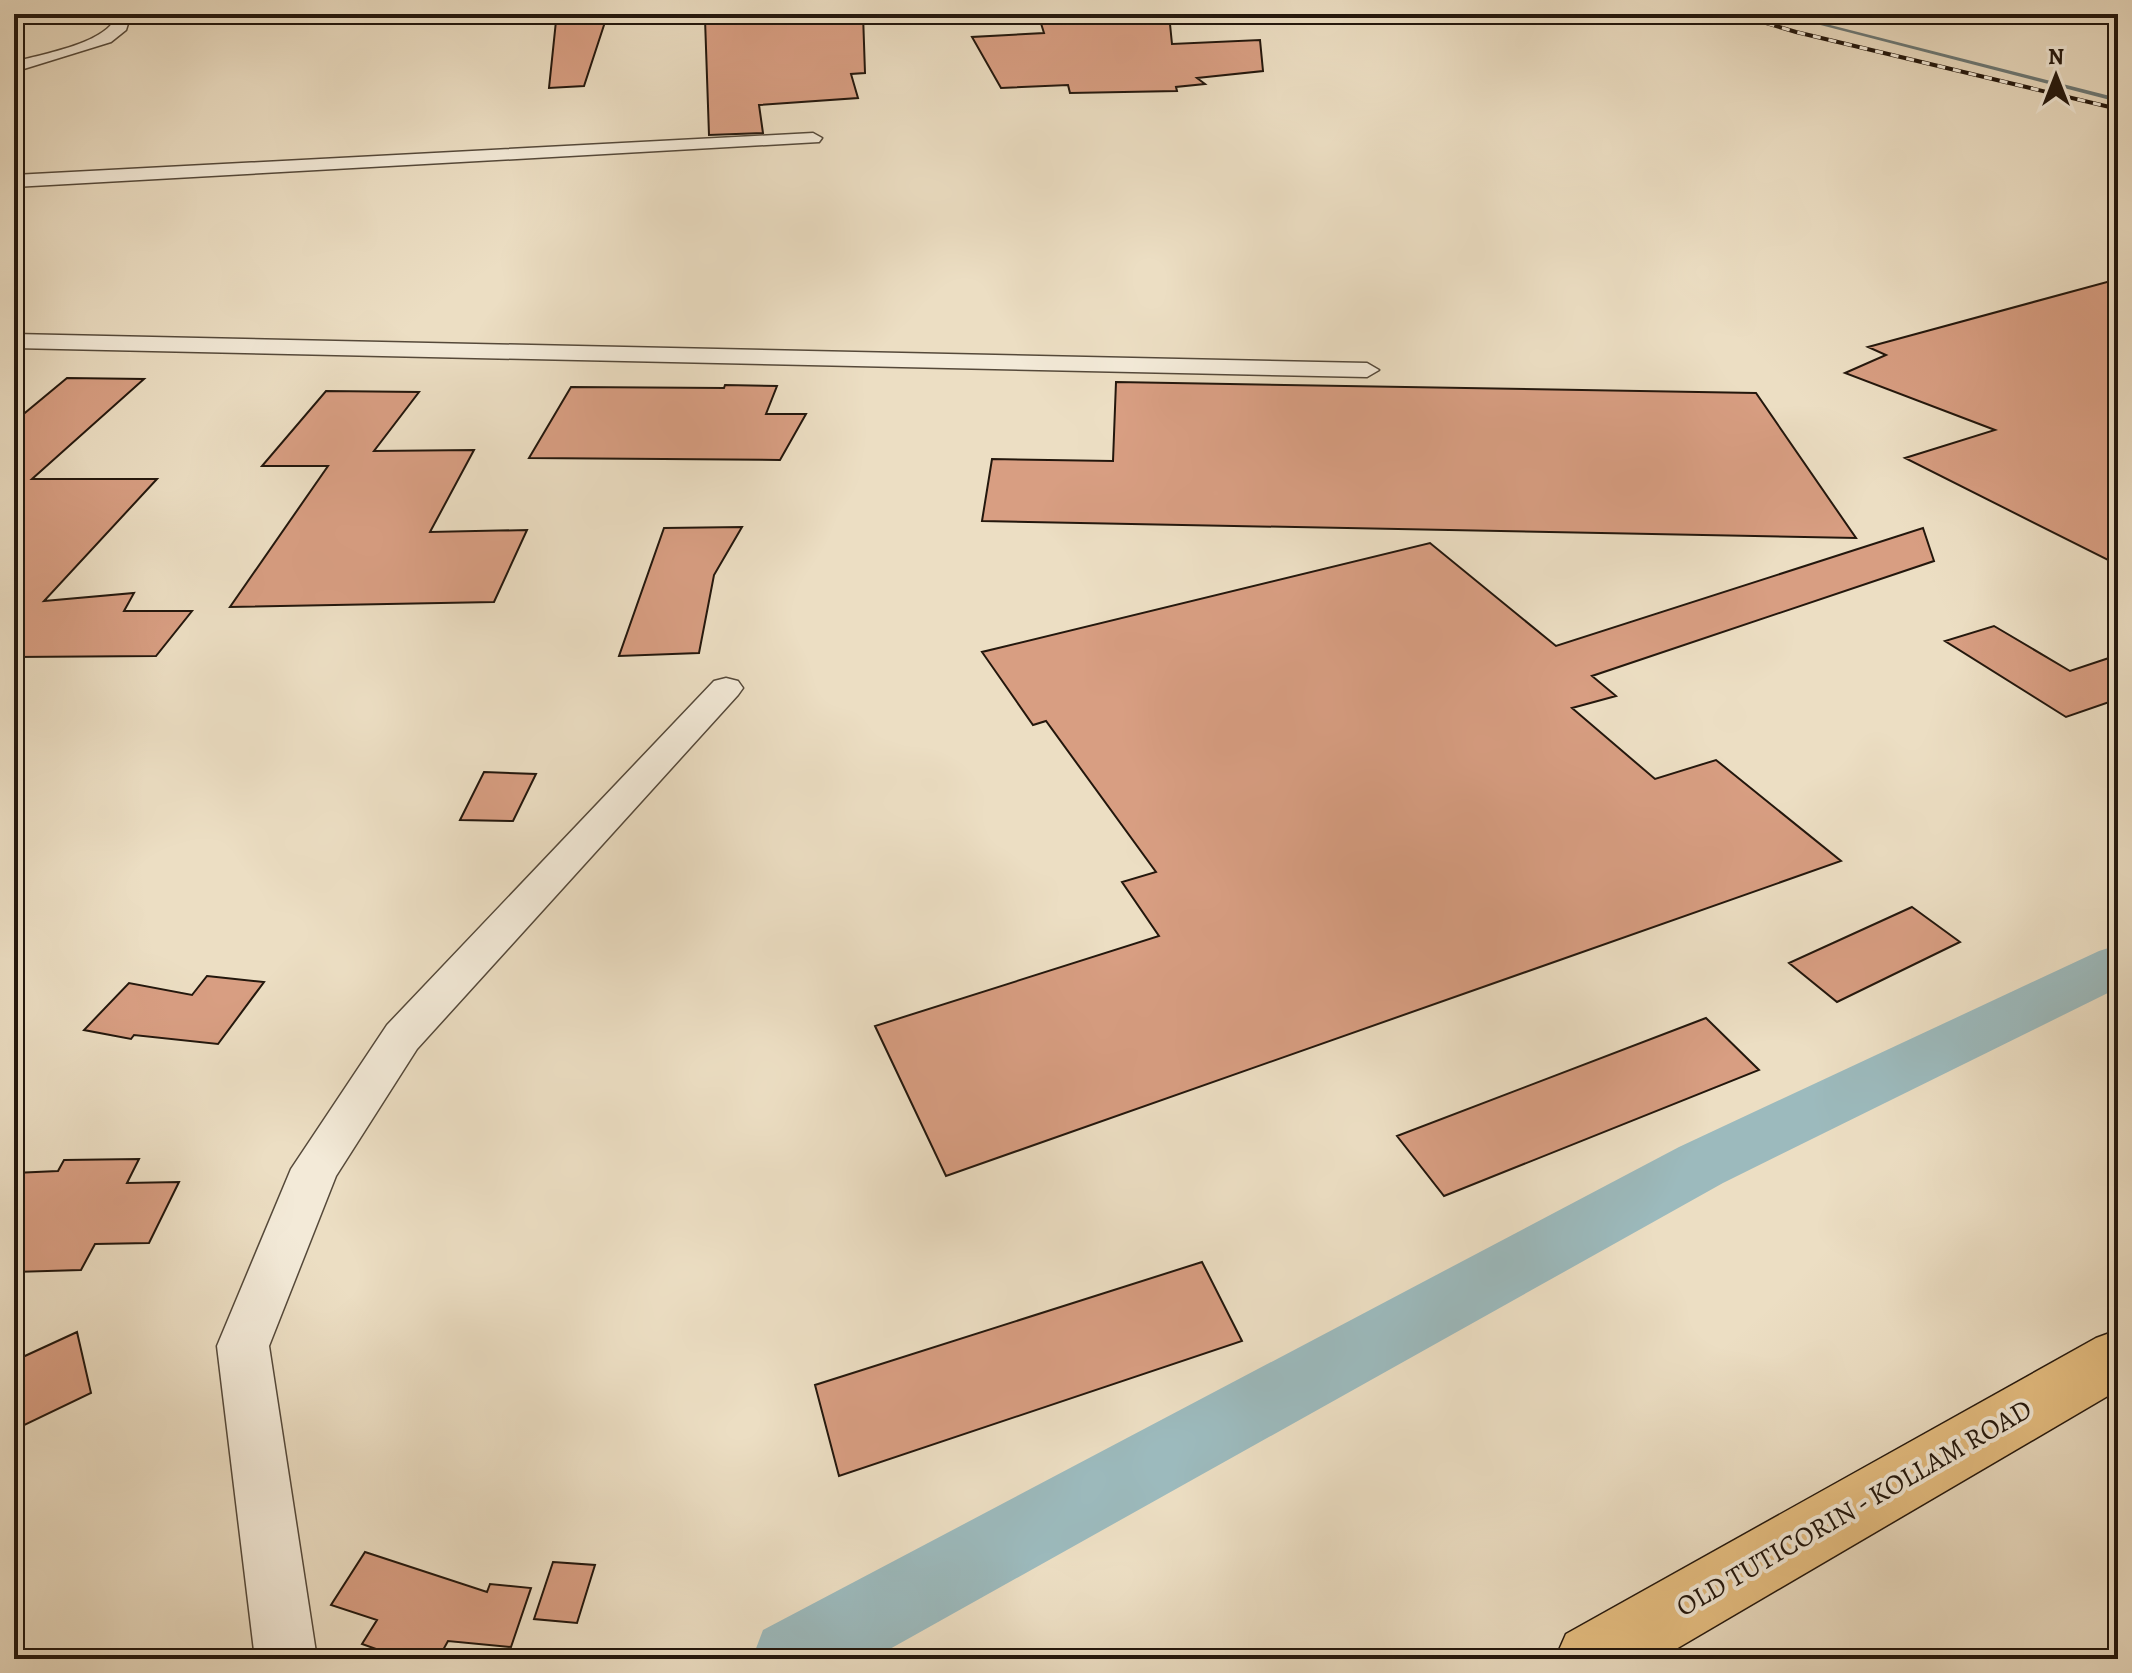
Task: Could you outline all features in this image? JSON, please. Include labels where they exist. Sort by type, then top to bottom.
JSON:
[{"type":"main road","name":"OLD TUTICORIN - KOLLAM ROAD","points":[[1591,1659],[2118,1358]]},
{"type":"street","points":[[14,67],[106,39],[121,27],[124,14]]},
{"type":"street","points":[[2104,14],[2118,15]]},
{"type":"street","points":[[14,181],[813,138]]},
{"type":"street","points":[[14,341],[1367,370]]},
{"type":"street","points":[[286,1659],[243,1346],[315,1169],[402,1037],[726,688]]},
{"type":"building","points":[[717,14],[863,14],[865,73],[851,74],[858,98],[759,105],[763,133],[709,135],[705,19],[718,19]]},
{"type":"building","points":[[1169,14],[1172,44],[1260,40],[1263,71],[1197,78],[1205,84],[1176,87],[1177,91],[1070,93],[1068,85],[1001,88],[972,37],[1044,33],[1039,17]]},
{"type":"building","points":[[606,19],[584,86],[549,88],[556,21]]},
{"type":"building","points":[[2118,279],[2118,565],[1905,458],[1995,430],[1845,373],[1886,355],[1868,347]]},
{"type":"building","points":[[67,378],[144,379],[32,479],[157,479],[44,601],[134,593],[124,611],[192,611],[156,656],[14,657],[14,422]]},
{"type":"building","points":[[1116,382],[1756,393],[1856,538],[982,521],[992,459],[1113,461]]},
{"type":"building","points":[[725,385],[777,386],[766,414],[806,414],[780,460],[529,458],[571,387],[724,388]]},
{"type":"building","points":[[326,391],[419,392],[374,451],[474,450],[430,532],[527,530],[494,602],[230,607],[328,466],[262,466]]},
{"type":"building","points":[[742,527],[714,575],[699,653],[619,656],[664,528]]},
{"type":"building","points":[[1923,528],[1934,561],[1592,676],[1616,696],[1572,708],[1655,779],[1716,760],[1841,861],[946,1176],[875,1026],[1159,936],[1122,882],[1156,872],[1046,721],[1033,725],[982,652],[1430,543],[1556,646]]},
{"type":"building","points":[[1994,626],[2070,671],[2118,655],[2118,699],[2066,717],[1945,641]]},
{"type":"building","points":[[484,772],[536,774],[513,821],[460,820]]},
{"type":"building","points":[[1912,907],[1960,942],[1837,1002],[1789,963]]},
{"type":"building","points":[[207,976],[264,982],[218,1044],[134,1035],[131,1039],[84,1030],[129,983],[192,995]]},
{"type":"building","points":[[1706,1018],[1759,1070],[1444,1196],[1397,1136]]},
{"type":"building","points":[[139,1159],[127,1183],[179,1182],[149,1243],[95,1244],[81,1270],[14,1272],[14,1173],[58,1171],[64,1160]]},
{"type":"building","points":[[1202,1262],[1242,1341],[839,1476],[815,1385]]},
{"type":"building","points":[[77,1332],[91,1393],[14,1430],[14,1361]]},
{"type":"building","points":[[365,1552],[487,1592],[490,1584],[531,1588],[511,1647],[448,1641],[438,1659],[404,1659],[362,1644],[377,1620],[331,1605]]},
{"type":"building","points":[[553,1562],[595,1565],[577,1623],[534,1619]]},
{"type":"waterway","points":[[1781,14],[2118,100]]},
{"type":"waterway","points":[[792,1659],[1701,1165],[2118,965]]},
{"type":"railway","points":[[1736,14],[1796,32],[2118,109]]}]
